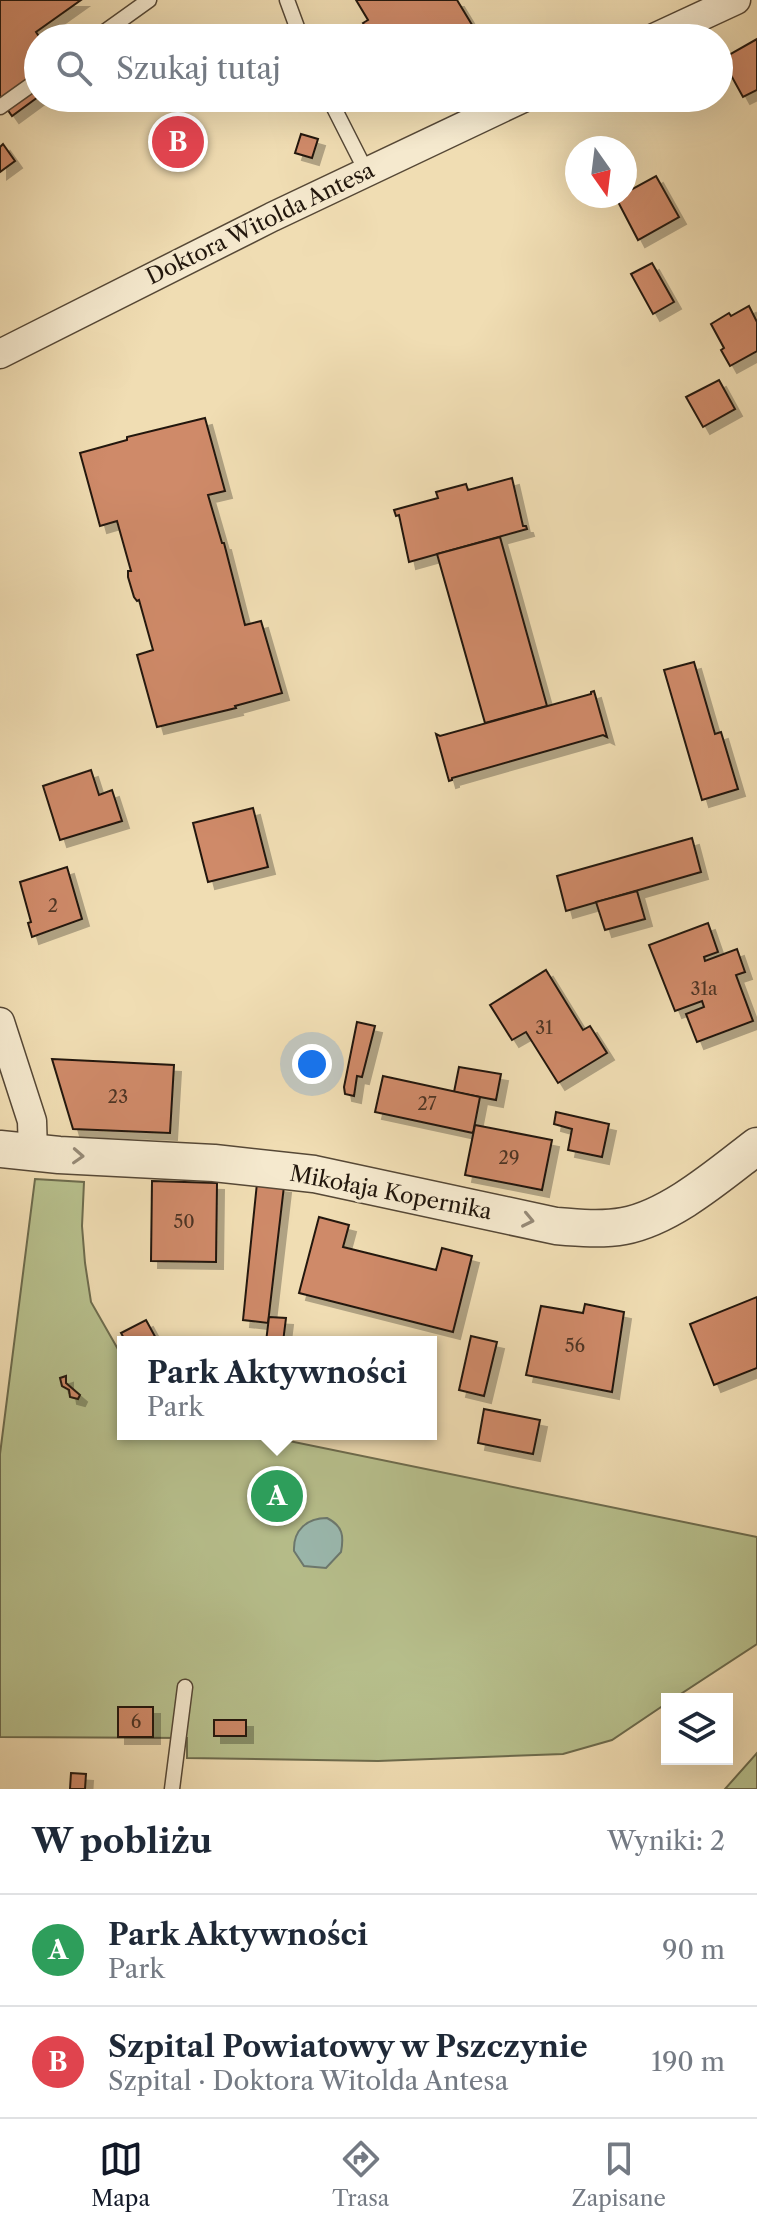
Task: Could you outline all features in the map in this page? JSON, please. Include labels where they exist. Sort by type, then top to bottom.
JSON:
[{"type":"street","points":[[684,24],[736,0]]},
{"type":"street","name":"Doktora Witolda Antesa","points":[[0,354],[366,171],[493,112]]},
{"type":"street","points":[[0,1022],[32,1121],[16,1151]]},
{"type":"street","name":"Mikołaja Kopernika","points":[[16,1151],[214,1163],[314,1174],[556,1226],[584,1229],[626,1226],[654,1217],[708,1183],[757,1146]]},
{"type":"lane","points":[[116,24],[149,0]]},
{"type":"lane","points":[[287,0],[296,24]]},
{"type":"lane","points":[[0,107],[24,90]]},
{"type":"lane","points":[[336,112],[366,171]]},
{"type":"lane","points":[[172,1789],[185,1687]]},
{"type":"green space","points":[[35,1179],[84,1182],[82,1226],[91,1302],[117,1348],[117,1440],[284,1440],[757,1537],[757,1644],[682,1693],[661,1693],[661,1707],[612,1740],[563,1754],[378,1761],[187,1758],[187,1738],[0,1737],[0,1454]]},
{"type":"green space","points":[[757,1753],[757,1789],[725,1789]]},
{"type":"water","points":[[327,1518],[341,1532],[341,1552],[326,1568],[304,1566],[294,1551],[296,1537],[308,1523]]},
{"type":"building","points":[[0,0],[81,0],[47,24],[24,24],[24,107],[12,116],[0,99]]},
{"type":"building","points":[[356,0],[457,0],[472,24],[364,24],[368,20]]},
{"type":"building","points":[[757,39],[757,90],[743,97],[733,79],[733,53]]},
{"type":"building","points":[[301,134],[318,139],[312,158],[295,153]]},
{"type":"building","points":[[3,144],[15,161],[0,172],[0,147]]},
{"type":"building","points":[[656,176],[679,217],[638,240],[621,208],[637,208],[637,186]]},
{"type":"building","points":[[652,263],[674,302],[653,314],[631,274]]},
{"type":"building","points":[[749,306],[757,322],[757,351],[730,366],[711,324]]},
{"type":"building","points":[[719,380],[735,409],[703,427],[686,397]]},
{"type":"building","points":[[205,418],[225,491],[208,495],[245,625],[261,621],[282,693],[236,708],[157,727],[137,655],[153,650],[139,600],[134,597],[128,577],[128,571],[131,571],[117,521],[100,526],[80,453],[127,440],[127,437]]},
{"type":"building","points":[[512,478],[523,526],[527,529],[409,562],[399,515],[396,516],[394,510],[438,498],[436,492],[466,484],[468,490]]},
{"type":"building","points":[[500,537],[547,706],[485,723],[437,554]]},
{"type":"building","points":[[694,662],[715,734],[721,732],[738,789],[702,800],[664,670]]},
{"type":"building","points":[[594,691],[607,737],[603,735],[449,781],[436,734],[440,736]]},
{"type":"building","points":[[91,770],[99,795],[112,790],[122,821],[60,840],[43,786]]},
{"type":"building","points":[[253,808],[268,867],[208,882],[193,823]]},
{"type":"building","points":[[692,838],[701,872],[566,911],[557,876]]},
{"type":"building","points":[[67,867],[82,919],[32,937],[20,882]]},
{"type":"building","points":[[637,891],[645,919],[605,930],[596,902]]},
{"type":"building","points":[[708,923],[718,952],[704,957],[705,961],[737,949],[745,972],[736,975],[753,1021],[697,1042],[686,1014],[704,1007],[702,1001],[675,1011],[649,945]]},
{"type":"building","points":[[546,970],[583,1030],[590,1026],[607,1053],[558,1083],[526,1032],[512,1040],[490,1005]]},
{"type":"building","points":[[357,1022],[375,1026],[362,1077],[357,1076],[354,1096],[345,1094],[344,1087]]},
{"type":"building","points":[[52,1059],[174,1065],[170,1133],[73,1129]]},
{"type":"building","points":[[459,1067],[501,1074],[496,1100],[454,1092]]},
{"type":"building","points":[[383,1076],[480,1097],[473,1133],[375,1112]]},
{"type":"building","points":[[556,1112],[609,1124],[602,1157],[568,1150],[572,1129],[554,1124]]},
{"type":"building","points":[[475,1125],[552,1140],[542,1190],[465,1175]]},
{"type":"building","points":[[152,1181],[217,1183],[216,1262],[151,1261]]},
{"type":"building","points":[[257,1183],[284,1186],[268,1323],[243,1320]]},
{"type":"building","points":[[319,1217],[349,1225],[343,1247],[436,1270],[442,1248],[472,1256],[453,1332],[299,1293]]},
{"type":"building","points":[[757,1297],[757,1368],[714,1385],[690,1324]]},
{"type":"building","points":[[585,1304],[624,1312],[612,1392],[526,1375],[541,1306],[583,1313]]},
{"type":"building","points":[[269,1317],[286,1318],[284,1336],[267,1336]]},
{"type":"building","points":[[146,1320],[155,1336],[123,1336],[121,1333]]},
{"type":"building","points":[[471,1336],[497,1342],[484,1396],[459,1390]]},
{"type":"building","points":[[66,1376],[66,1383],[80,1395],[78,1399],[70,1397],[69,1390],[62,1386],[60,1378]]},
{"type":"building","points":[[484,1409],[540,1420],[533,1454],[478,1443]]},
{"type":"building","points":[[118,1707],[153,1707],[153,1737],[118,1737]]},
{"type":"building","points":[[214,1720],[246,1720],[246,1736],[214,1736]]},
{"type":"building","points":[[71,1773],[86,1774],[85,1789],[70,1789]]},
{"type":"place","name":"Szpital Powiatowy w Pszczynie","points":[[178,142]]},
{"type":"place","name":"Park Aktywności","points":[[277,1496]]}]
